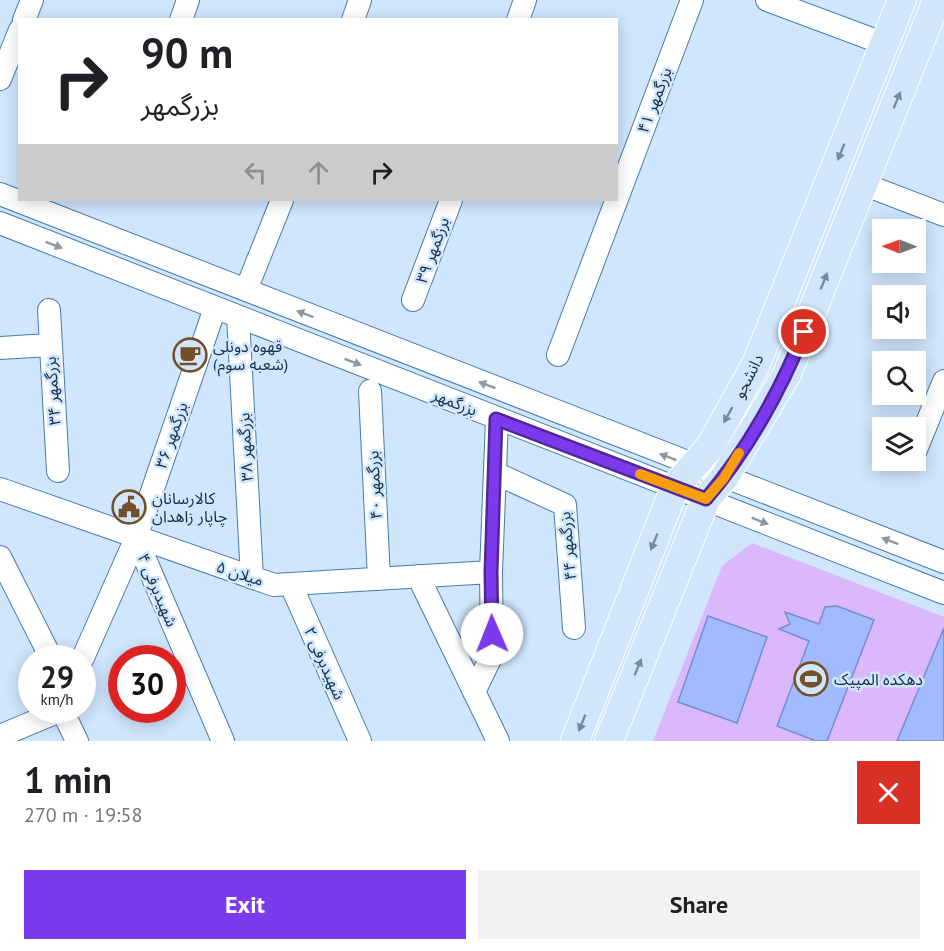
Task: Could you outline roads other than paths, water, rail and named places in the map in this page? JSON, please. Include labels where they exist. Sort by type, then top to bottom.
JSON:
[{"type":"main road","name":"دانشجو","points":[[575,741],[684,477],[710,447],[756,364],[902,0]]},
{"type":"main road","name":"دانشجو","points":[[609,741],[715,489],[787,374],[937,0]]},
{"type":"street","points":[[25,18],[32,0]]},
{"type":"street","points":[[182,18],[188,0]]},
{"type":"street","points":[[354,18],[360,0]]},
{"type":"street","points":[[519,18],[525,0]]},
{"type":"street","name":"بزرگمهر ۴۱","points":[[618,196],[692,0]]},
{"type":"street","points":[[767,0],[885,44]]},
{"type":"street","points":[[0,79],[18,35]]},
{"type":"street","points":[[863,184],[944,215]]},
{"type":"street","name":"بزرگمهر","points":[[0,194],[246,290],[715,489],[944,593]]},
{"type":"street","points":[[246,290],[282,201]]},
{"type":"street","name":"برزگمهر ۳۹","points":[[413,300],[451,201]]},
{"type":"street","name":"بزرگمهر ۴۱","points":[[558,355],[616,201]]},
{"type":"street","name":"بزرگمهر","points":[[0,224],[496,419],[684,477]]},
{"type":"street","name":"بزرگمهر ۳۶","points":[[89,645],[136,538],[215,308]]},
{"type":"street","name":"بزرگمهر ۳۴","points":[[49,310],[49,345],[58,471]]},
{"type":"street","name":"بزرگمهر ۳۸","points":[[238,317],[252,578]]},
{"type":"street","points":[[0,348],[49,345]]},
{"type":"street","points":[[926,425],[944,381]]},
{"type":"street","name":"بزرگمهر ۴۰","points":[[370,392],[379,579]]},
{"type":"street","points":[[474,692],[492,655],[491,572],[496,419]]},
{"type":"street","name":"بزرگمهر ۴۴","points":[[495,473],[565,505],[574,628]]},
{"type":"street","name":"میلان ۵","points":[[0,489],[274,585],[491,572]]},
{"type":"street","name":"بزرگمهر","points":[[715,489],[944,562]]},
{"type":"street","name":"شهیدبرفی ۴","points":[[136,538],[223,741]]},
{"type":"street","points":[[0,557],[44,645]]},
{"type":"street","points":[[418,576],[498,741]]},
{"type":"street","name":"شهیدبرفی ۲","points":[[291,585],[360,741]]},
{"type":"street","points":[[0,736],[31,723]]},
{"type":"street","points":[[68,723],[77,741]]},
{"type":"place","name":"قهوه دونلی (شعبه سوم)","points":[[190,355]]},
{"type":"place","name":"کالارسانان چاپار زاهدان","points":[[129,507]]},
{"type":"place","name":"دهکده المپیک","points":[[811,679]]}]
